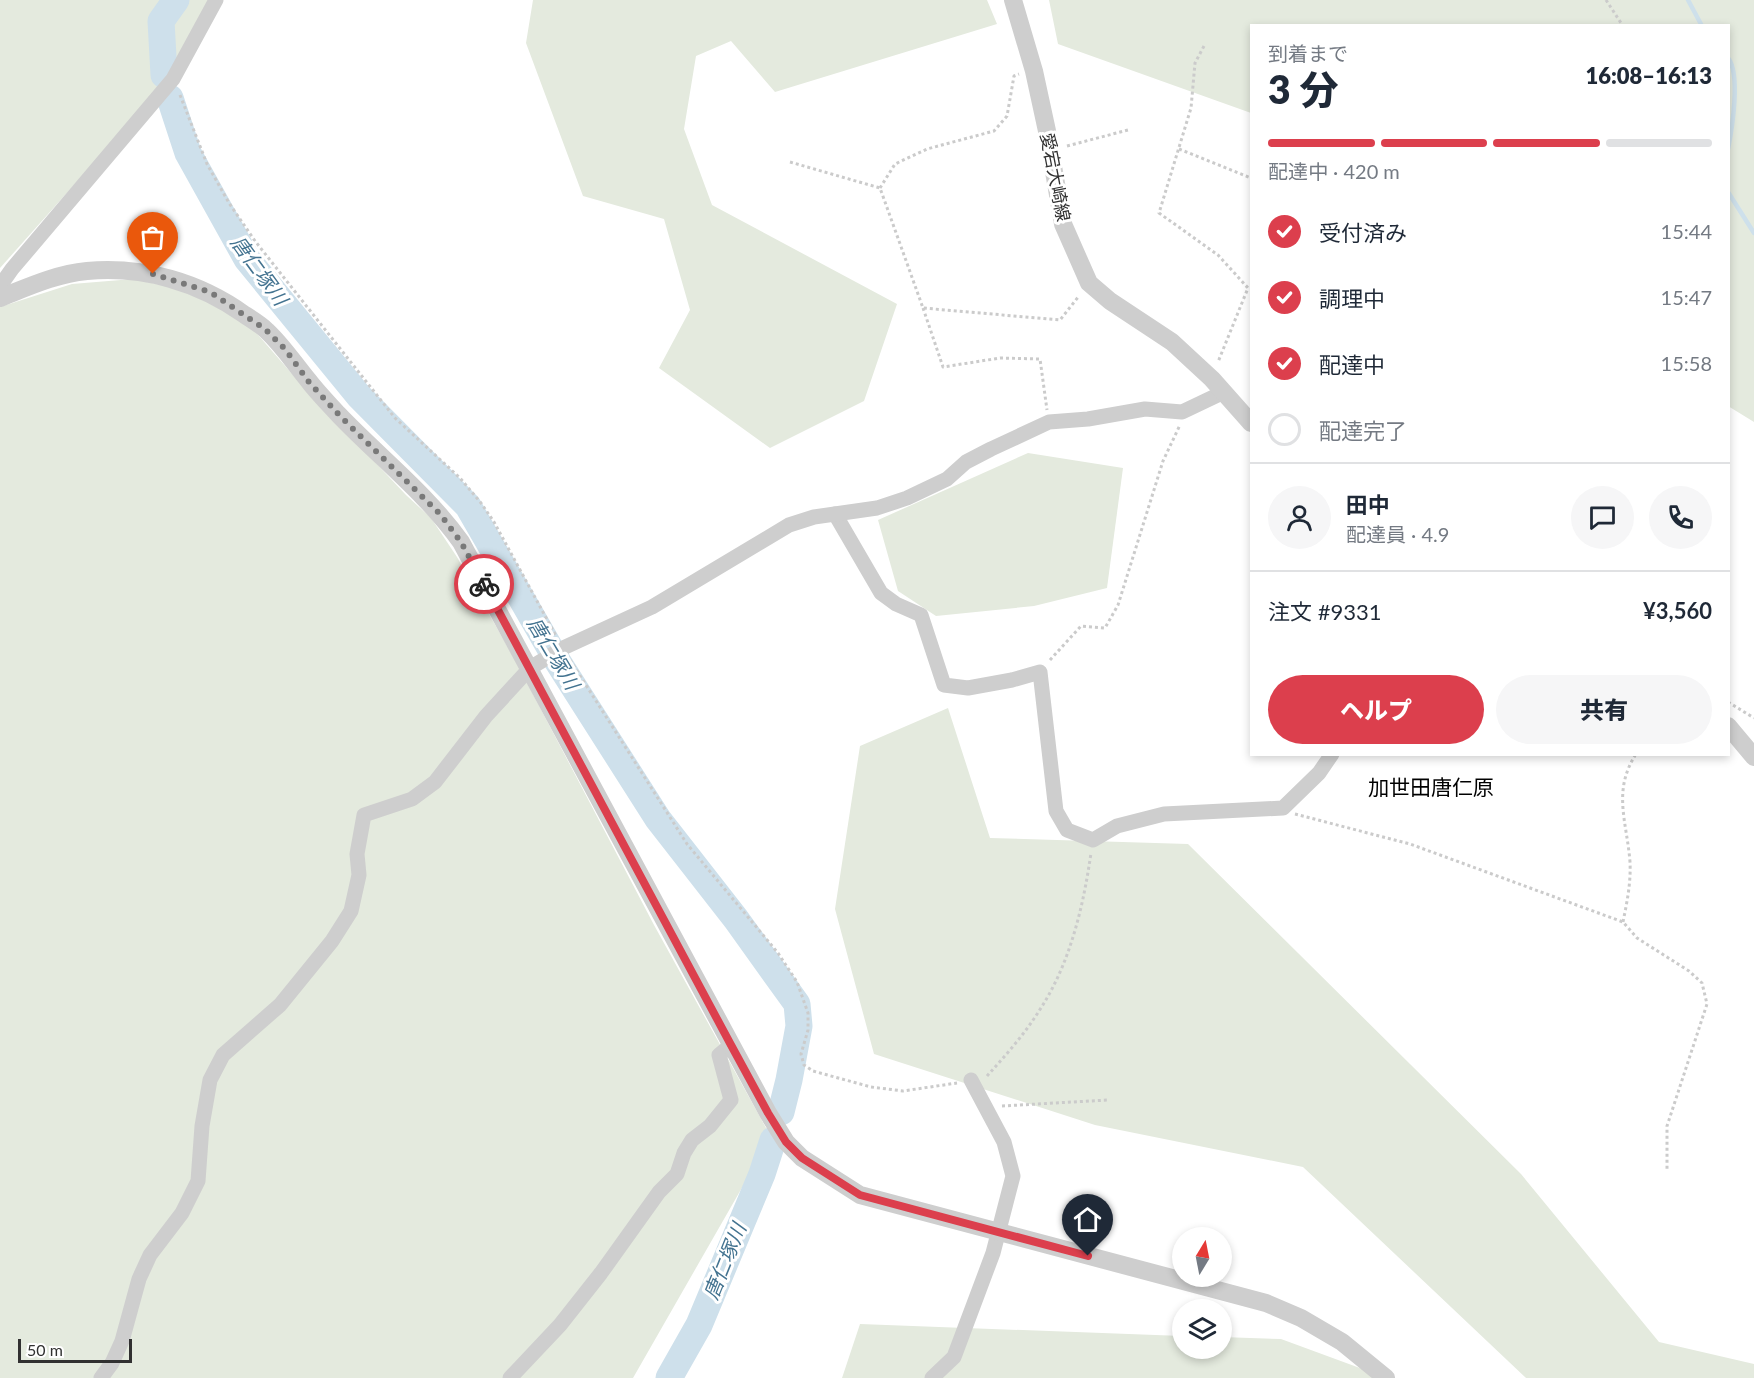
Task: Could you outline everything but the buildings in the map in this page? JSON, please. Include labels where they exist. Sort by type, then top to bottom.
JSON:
[{"type":"street","points":[[0,286],[173,79],[216,0]]},
{"type":"street","name":"愛宕大崎線","points":[[1013,0],[1034,71],[1063,224],[1089,283],[1110,301],[1172,342],[1218,386],[1250,422]]},
{"type":"street","points":[[0,298],[51,278],[85,271],[121,270],[153,274],[210,292],[265,329],[285,349],[309,382],[340,416],[431,504],[461,542],[768,1113],[786,1142],[802,1158],[860,1195],[1266,1303],[1301,1318],[1342,1342],[1386,1378]]},
{"type":"street","points":[[102,1378],[122,1341],[139,1279],[146,1263],[183,1213],[198,1181],[204,1115],[210,1080],[219,1063],[224,1055],[280,1005],[332,941],[351,912],[359,875],[357,855],[364,815],[412,799],[435,782],[486,716],[530,668],[563,648],[652,607],[789,525],[801,520],[877,508],[907,498],[946,479],[974,458],[1017,435],[1048,422],[1088,419],[1145,409],[1182,412],[1218,386]]},
{"type":"street","points":[[835,514],[881,592],[896,604],[921,615],[944,684],[968,688],[1040,672],[1056,811],[1067,830],[1093,840],[1118,826],[1164,814],[1283,808],[1319,773],[1331,756]]},
{"type":"street","points":[[1730,728],[1754,757]]},
{"type":"street","points":[[510,1378],[560,1325],[659,1192],[677,1174],[684,1153],[692,1140],[710,1126],[731,1100],[719,1055],[731,1045]]},
{"type":"street","points":[[932,1378],[954,1357],[999,1232],[1013,1176],[1004,1142],[971,1080]]},
{"type":"path","points":[[1605,0],[1622,24]]},
{"type":"path","points":[[1204,46],[1195,63],[1191,108],[1159,213],[1218,255],[1248,288],[1218,386]]},
{"type":"path","points":[[880,188],[895,164],[927,149],[994,131],[1007,116],[1014,76],[1034,71]]},
{"type":"path","points":[[173,79],[207,164],[229,203],[255,241],[395,418],[460,478],[481,503],[494,522],[563,648],[687,844],[778,953],[797,982],[808,1013],[808,1030],[801,1054],[804,1065],[813,1071],[871,1087],[903,1091],[971,1080],[978,1086],[1040,1011],[1059,975],[1072,943],[1086,887],[1093,840]]},
{"type":"path","points":[[1050,150],[1128,130]]},
{"type":"path","points":[[1179,150],[1250,178]]},
{"type":"path","points":[[790,162],[880,188]]},
{"type":"path","points":[[880,188],[943,367],[1000,358],[1040,359],[1048,422]]},
{"type":"path","points":[[923,308],[1060,320],[1089,283]]},
{"type":"path","points":[[1040,672],[1081,626],[1105,628],[1118,605],[1163,461],[1179,428],[1182,412]]},
{"type":"path","points":[[1730,703],[1754,718]]},
{"type":"path","points":[[1623,922],[1630,884],[1630,860],[1622,800],[1624,777],[1635,756]]},
{"type":"path","points":[[1283,808],[1300,816],[1410,844],[1623,922],[1637,938],[1689,971],[1702,983],[1707,1004],[1666,1126],[1667,1170]]},
{"type":"path","points":[[985,1106],[1108,1100]]},
{"type":"shaded area","points":[[0,0],[212,0],[171,76],[0,268]]},
{"type":"shaded area","points":[[533,0],[987,0],[997,24],[775,92],[731,41],[696,56],[684,129],[712,205],[897,304],[864,401],[770,448],[659,368],[690,310],[664,219],[583,196],[526,43]]},
{"type":"shaded area","points":[[1049,0],[1754,0],[1754,422],[1730,407],[1730,24],[1250,24],[1250,113],[1058,44]]},
{"type":"shaded area","points":[[133,279],[175,288],[217,306],[253,329],[406,495],[431,518],[457,557],[516,662],[654,925],[771,1137],[633,1378],[0,1378],[0,307],[72,284]]},
{"type":"shaded area","points":[[1028,453],[1123,468],[1107,588],[1034,606],[936,616],[898,591],[878,520]]},
{"type":"shaded area","points":[[948,708],[990,838],[1188,844],[1521,1174],[1659,1342],[1754,1364],[1754,1378],[1526,1378],[1303,1167],[1095,1125],[874,1054],[835,909],[860,746]]},
{"type":"shaded area","points":[[860,1324],[1172,1336],[1172,1359],[1232,1359],[1232,1337],[1281,1339],[1387,1378],[842,1378]]},
{"type":"waterway","name":"唐仁塚川","points":[[164,75],[161,21],[176,0]]},
{"type":"waterway","points":[[1688,0],[1701,24]]},
{"type":"waterway","points":[[1730,62],[1735,89],[1730,136]]},
{"type":"waterway","name":"唐仁塚川","points":[[170,98],[188,153],[247,259],[359,396],[468,506],[558,662],[658,819],[736,919],[797,1004],[799,1026],[781,1112]]},
{"type":"waterway","points":[[1730,195],[1754,233]]},
{"type":"waterway","name":"唐仁塚川","points":[[669,1378],[699,1325],[762,1174],[773,1140]]},
{"type":"way so far","points":[[153,274],[210,292],[265,329],[285,349],[309,382],[340,416],[440,514],[461,542],[484,584]]},
{"type":"district","name":"加世田唐仁原","points":[[1431,786]]},
{"type":"route","points":[[484,584],[731,1045],[786,1142],[802,1158],[860,1195],[1088,1256]]}]
